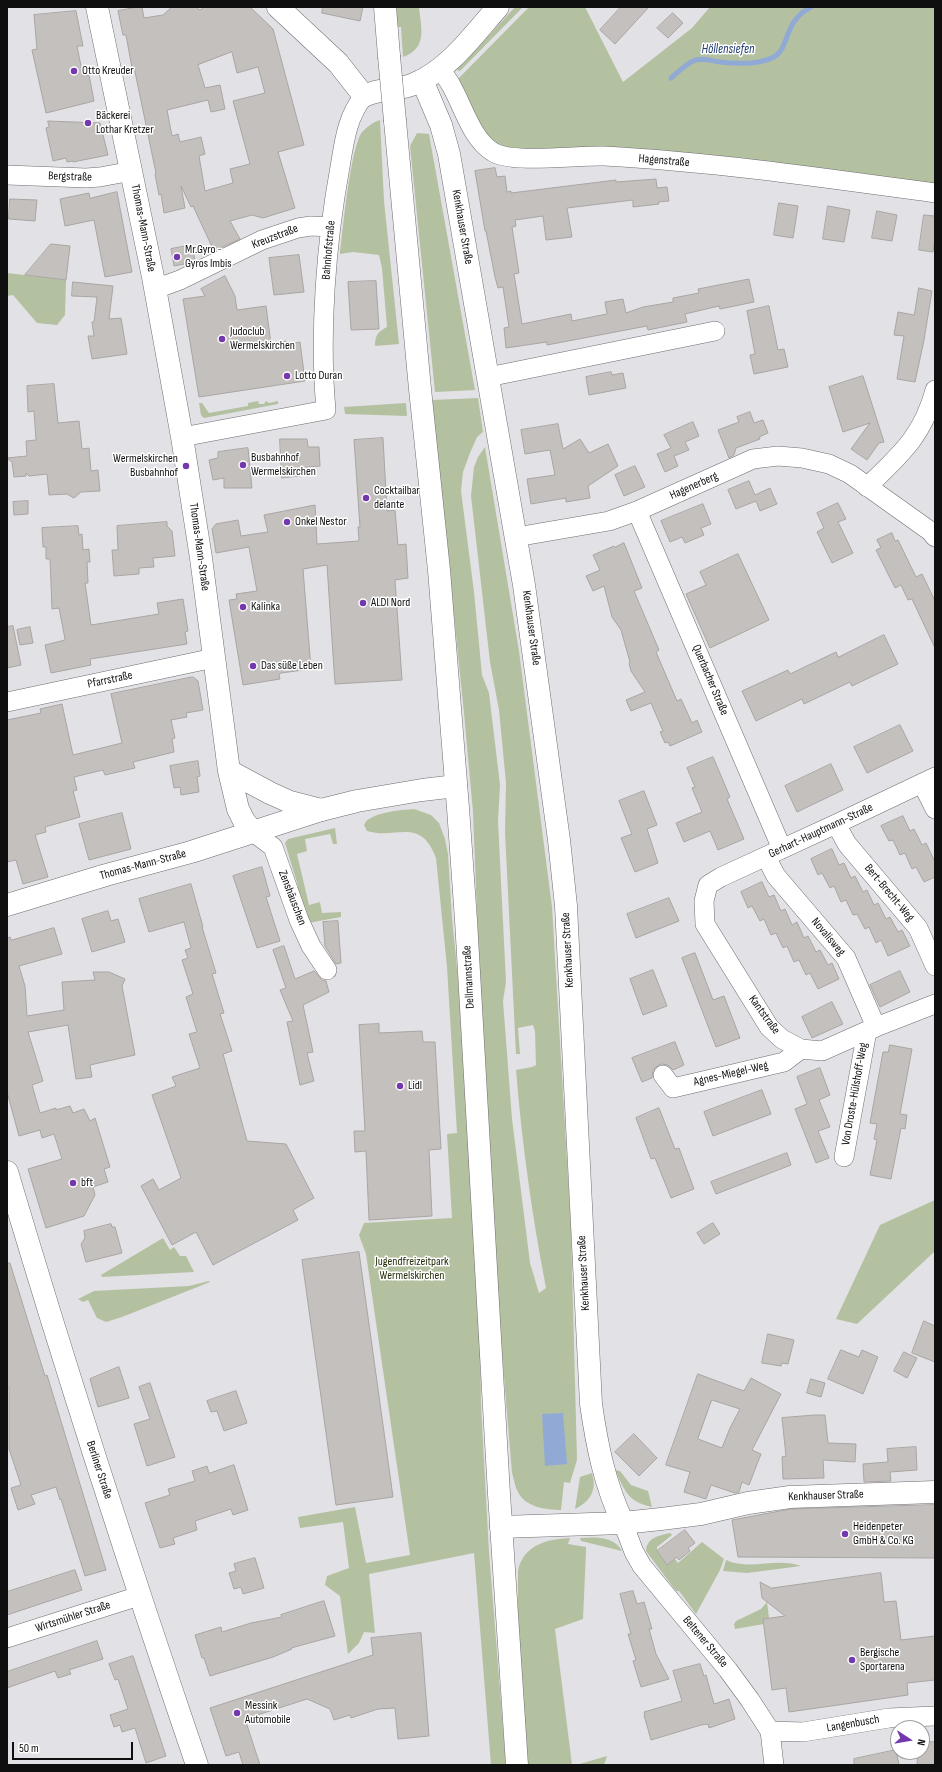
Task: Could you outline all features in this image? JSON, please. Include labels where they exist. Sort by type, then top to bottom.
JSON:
[{"type":"street","name":"Thomas-Mann-Straße","points":[[7,905],[106,874],[191,852],[253,832],[244,821],[238,809],[229,771],[195,519],[182,437],[132,171],[98,7]]},
{"type":"street","points":[[278,7],[338,63],[364,96],[381,89],[407,86],[431,74],[498,7]]},
{"type":"street","name":"Dellmannstraße","points":[[385,7],[394,121],[440,585],[456,786],[466,920],[501,1527],[517,1765]]},
{"type":"street","name":"Hagenstraße","points":[[431,74],[452,87],[479,140],[493,152],[509,157],[600,156],[642,158],[707,164],[935,193]]},
{"type":"street","name":"Kenkhauser Straße","points":[[431,74],[441,125],[450,154],[516,537],[535,658],[564,885],[591,1404],[597,1442],[611,1497],[623,1523]]},
{"type":"street","name":"Bahnhofstraße","points":[[182,437],[326,410],[324,332],[331,227],[348,127],[354,110],[364,96]]},
{"type":"street","name":"Bergstraße","points":[[11,175],[100,178],[132,171]]},
{"type":"street","name":"Kreuzstraße","points":[[155,290],[180,280],[262,240],[298,228],[311,226],[331,227]]},
{"type":"street","points":[[488,377],[715,331]]},
{"type":"street","points":[[867,487],[907,448],[923,424],[935,390]]},
{"type":"street","name":"Hagenerberg","points":[[516,537],[609,521],[637,511],[753,459],[778,456],[802,458],[829,464],[850,474],[930,531],[935,537]]},
{"type":"street","name":"Querbacher Straße","points":[[637,511],[774,853]]},
{"type":"street","name":"Pfarrstraße","points":[[7,702],[214,658]]},
{"type":"street","points":[[229,771],[290,802],[321,810]]},
{"type":"street","points":[[928,780],[935,810]]},
{"type":"street","name":"Gerhart-Hauptmann-Straße","points":[[708,886],[722,877],[928,780]]},
{"type":"street","points":[[253,832],[321,810],[422,790],[456,786]]},
{"type":"street","name":"Bert-Brecht-Weg","points":[[836,824],[847,844],[918,928],[935,966]]},
{"type":"street","name":"Zenshäuschen","points":[[253,832],[273,847],[299,920],[311,946],[327,970]]},
{"type":"street","name":"Novalisweg","points":[[774,853],[776,876],[846,958],[872,1029]]},
{"type":"street","name":"Kantstraße","points":[[708,886],[704,901],[705,924],[769,1027],[782,1039],[801,1049],[822,1051],[935,1004]]},
{"type":"street","name":"Von Droste-Hülshoff-Weg","points":[[844,1157],[872,1029]]},
{"type":"street","name":"Agnes-Miegel-Weg","points":[[663,1075],[673,1088],[784,1062],[801,1049]]},
{"type":"street","name":"Berliner Straße","points":[[7,1172],[46,1304],[139,1596],[197,1765]]},
{"type":"street","name":"Kenkhauser Straße","points":[[501,1527],[623,1523],[701,1514],[772,1498],[935,1492]]},
{"type":"street","name":"Beltener Straße","points":[[623,1523],[634,1552],[642,1566],[728,1670],[770,1732],[774,1765]]},
{"type":"street","name":"Wirtsmühler Straße","points":[[7,1638],[139,1596]]},
{"type":"street","name":"Langenbusch","points":[[770,1732],[803,1732],[889,1718],[935,1716]]},
{"type":"green space","points":[[396,7],[419,7],[421,30],[420,43],[411,53],[403,57],[401,27],[397,27]]},
{"type":"green space","points":[[515,7],[523,7],[460,71],[457,70]]},
{"type":"green space","points":[[529,7],[585,7],[623,82],[692,28],[710,7],[935,7],[935,187],[512,149],[499,146],[485,137],[456,81]]},
{"type":"green space","points":[[380,120],[384,201],[399,344],[375,346],[378,334],[387,327],[382,268],[379,255],[353,252],[340,254],[348,190],[358,141],[364,130]]},
{"type":"green space","points":[[417,133],[429,134],[475,390],[435,392],[410,146]]},
{"type":"green space","points":[[7,273],[66,280],[65,315],[57,325],[37,323],[13,295],[7,296]]},
{"type":"green space","points":[[478,398],[483,432],[477,437],[470,453],[463,472],[461,491],[474,592],[482,675],[489,693],[500,785],[498,821],[506,982],[503,1001],[512,1119],[530,1263],[539,1293],[546,1288],[528,1180],[516,1070],[536,1065],[535,1031],[533,1025],[518,1028],[520,1054],[516,1054],[505,832],[506,783],[499,710],[490,662],[471,496],[474,467],[478,457],[485,447],[519,651],[552,907],[571,1228],[577,1460],[570,1483],[564,1482],[561,1510],[536,1507],[521,1497],[515,1485],[512,1473],[498,1305],[479,965],[473,812],[432,400]]},
{"type":"green space","points":[[258,401],[259,404],[264,404],[266,401],[269,403],[278,401],[278,404],[204,418],[201,415],[199,403],[202,403],[209,413],[248,406],[248,403]]},
{"type":"green space","points":[[406,403],[407,416],[345,414],[344,407]]},
{"type":"green space","name":"Jugendfreizeitpark Wermelskirchen","points":[[414,809],[431,815],[439,823],[445,839],[448,854],[458,978],[480,1330],[481,1405],[489,1552],[506,1765],[491,1765],[474,1553],[369,1574],[375,1633],[364,1632],[359,1643],[348,1654],[340,1596],[325,1585],[327,1576],[349,1568],[343,1522],[300,1528],[298,1517],[355,1507],[366,1563],[410,1555],[366,1254],[359,1235],[364,1223],[452,1218],[447,1134],[457,1133],[447,967],[436,858],[430,845],[423,837],[415,833],[378,833],[367,831],[364,825],[372,817],[379,814]]},
{"type":"green space","points":[[335,828],[337,844],[333,844],[330,834],[305,839],[307,851],[297,854],[309,905],[320,902],[322,913],[341,912],[341,917],[308,923],[297,891],[298,886],[285,843],[288,839]]},
{"type":"green space","points":[[935,1200],[935,1251],[857,1324],[836,1319],[880,1225]]},
{"type":"green space","points":[[163,1238],[170,1250],[174,1247],[180,1256],[186,1256],[194,1272],[102,1277],[101,1275]]},
{"type":"green space","points":[[210,1282],[106,1322],[97,1318],[88,1300],[83,1302],[78,1299],[94,1291],[189,1286]]},
{"type":"green space","points":[[615,1470],[620,1471],[631,1485],[648,1491],[652,1507],[632,1499],[625,1490]]},
{"type":"green space","points":[[592,1473],[594,1485],[589,1499],[575,1509],[580,1477]]},
{"type":"green space","points":[[670,1533],[672,1535],[657,1547],[657,1551],[667,1565],[675,1559],[678,1563],[702,1542],[724,1559],[720,1570],[696,1614],[679,1591],[676,1591],[646,1551],[651,1540],[658,1536]]},
{"type":"green space","points":[[570,1538],[568,1544],[586,1547],[583,1619],[555,1629],[572,1765],[526,1765],[518,1633],[518,1571],[525,1555],[537,1545],[553,1540]]},
{"type":"green space","points":[[580,1538],[604,1538],[614,1542],[622,1551],[581,1541]]},
{"type":"green space","points":[[726,1560],[744,1564],[783,1563],[801,1566],[747,1573],[723,1571]]},
{"type":"green space","points":[[767,1602],[769,1618],[763,1619],[764,1624],[735,1629],[734,1624],[736,1621],[761,1609]]},
{"type":"green space","points":[[607,1756],[604,1765],[576,1765]]},
{"type":"water","points":[[563,1413],[567,1464],[545,1466],[542,1414]]},
{"type":"building","points":[[142,7],[144,18],[163,15],[172,7],[196,7],[200,10],[204,7],[250,7],[273,29],[304,145],[278,152],[295,208],[263,218],[252,215],[230,221],[240,239],[214,251],[193,206],[191,207],[181,186],[185,208],[164,213],[161,194],[159,195],[156,173],[134,67],[132,68],[126,35],[123,35],[118,11]],"holes":[[[232,52],[237,73],[258,67],[265,93],[233,101],[250,164],[230,169],[233,183],[205,191],[199,156],[205,154],[201,137],[180,142],[178,134],[172,136],[167,110],[208,100],[211,112],[225,109],[220,85],[205,88],[198,65]]]},
{"type":"building","points":[[323,7],[363,7],[360,21],[322,13]]},
{"type":"building","points":[[621,7],[649,7],[615,44],[600,30]]},
{"type":"building","points":[[76,11],[83,46],[77,46],[83,76],[89,75],[94,101],[46,113],[32,50],[37,49],[34,15]]},
{"type":"building","points":[[673,13],[683,23],[668,38],[657,28]]},
{"type":"building","points":[[48,121],[100,123],[108,155],[73,162],[67,162],[66,158],[53,161],[46,128],[49,127]]},
{"type":"building","points":[[495,168],[497,177],[505,176],[507,192],[511,191],[511,193],[616,180],[616,182],[656,179],[657,188],[667,187],[669,201],[658,202],[659,204],[633,207],[633,200],[567,208],[572,237],[546,240],[543,216],[515,220],[516,226],[512,227],[519,273],[514,274],[522,324],[571,314],[572,321],[607,314],[605,302],[623,299],[626,313],[643,307],[673,302],[673,298],[699,293],[698,289],[749,279],[754,302],[720,309],[719,306],[685,314],[687,322],[648,330],[647,326],[547,345],[547,342],[506,348],[504,328],[509,327],[503,287],[498,288],[495,277],[485,231],[475,171]]},
{"type":"building","points":[[117,192],[132,272],[105,277],[94,220],[65,226],[60,199],[89,193],[90,198]]},
{"type":"building","points":[[10,199],[37,200],[35,221],[9,219]]},
{"type":"building","points":[[779,203],[798,206],[793,238],[774,235]]},
{"type":"building","points":[[828,206],[850,210],[844,242],[823,239]]},
{"type":"building","points":[[877,211],[897,215],[892,241],[872,238]]},
{"type":"building","points":[[924,215],[935,216],[935,238],[933,252],[919,250]]},
{"type":"building","points":[[51,244],[70,246],[66,280],[25,275]]},
{"type":"building","points":[[192,245],[195,260],[189,263],[174,266],[171,249]]},
{"type":"building","points":[[299,255],[304,292],[274,295],[269,258]]},
{"type":"building","points":[[225,276],[235,296],[237,310],[266,306],[271,344],[286,341],[287,345],[300,342],[305,381],[199,397],[183,299],[205,296],[201,289]]},
{"type":"building","points":[[376,281],[379,329],[351,330],[348,282]]},
{"type":"building","points":[[73,282],[113,286],[109,319],[121,318],[127,354],[92,359],[88,336],[94,336],[92,322],[94,322],[97,297],[72,296]]},
{"type":"building","points":[[919,288],[932,291],[915,382],[897,379],[904,336],[894,335],[898,312],[914,315]]},
{"type":"building","points":[[769,306],[778,350],[784,349],[788,367],[754,374],[750,355],[755,354],[747,311]]},
{"type":"building","points":[[611,372],[612,375],[623,373],[626,388],[589,395],[586,377]]},
{"type":"building","points":[[863,376],[884,442],[879,443],[867,460],[851,449],[870,423],[843,432],[829,387]]},
{"type":"building","points":[[54,384],[58,423],[79,421],[82,449],[89,448],[91,471],[98,470],[100,491],[81,492],[74,498],[67,494],[49,495],[47,474],[29,476],[26,473],[26,476],[14,477],[12,462],[7,458],[27,456],[26,441],[36,440],[34,411],[28,412],[27,386]]},
{"type":"building","points":[[750,412],[754,423],[763,420],[768,433],[759,437],[760,439],[736,448],[734,455],[729,458],[718,430],[739,422],[737,417]]},
{"type":"building","points":[[693,422],[699,436],[685,442],[689,450],[674,456],[678,466],[665,472],[657,454],[671,448],[664,435]]},
{"type":"building","points":[[558,424],[563,449],[580,439],[589,453],[608,444],[618,466],[588,486],[590,498],[566,502],[566,498],[531,504],[527,479],[555,475],[550,450],[525,454],[521,430]]},
{"type":"building","points":[[383,438],[387,511],[395,510],[398,545],[406,544],[408,578],[395,580],[402,680],[335,684],[327,565],[303,569],[311,669],[281,673],[279,675],[280,679],[243,685],[229,600],[237,599],[236,594],[257,591],[249,547],[216,553],[212,529],[216,524],[238,520],[241,536],[268,532],[264,515],[315,505],[317,544],[359,541],[358,527],[360,527],[354,440]]},
{"type":"building","points":[[280,439],[307,439],[308,447],[319,447],[320,466],[307,467],[308,475],[282,478]]},
{"type":"building","points":[[248,448],[252,488],[224,488],[224,478],[213,480],[209,460],[218,458],[218,452]]},
{"type":"building","points":[[635,466],[645,487],[624,496],[615,475]]},
{"type":"building","points":[[749,481],[755,495],[770,488],[777,504],[760,511],[756,501],[736,509],[728,490]]},
{"type":"building","points":[[28,501],[28,514],[14,515],[13,502]]},
{"type":"building","points":[[838,503],[846,519],[838,522],[853,553],[832,563],[817,532],[824,528],[817,513]]},
{"type":"building","points":[[703,504],[711,524],[701,528],[704,535],[685,543],[682,537],[670,542],[661,521]]},
{"type":"building","points":[[167,522],[167,526],[172,531],[175,556],[153,558],[154,567],[139,568],[139,574],[114,576],[112,550],[118,550],[117,526]]},
{"type":"building","points":[[78,526],[79,535],[82,534],[83,550],[89,549],[90,562],[87,562],[88,583],[85,583],[91,625],[159,614],[157,603],[183,599],[188,631],[185,632],[187,644],[90,659],[91,665],[51,673],[45,645],[65,639],[59,608],[52,609],[50,559],[46,559],[46,547],[43,547],[42,528]]},
{"type":"building","points":[[892,533],[895,541],[898,540],[916,577],[922,574],[935,601],[935,648],[912,599],[908,600],[901,585],[895,588],[876,550],[881,548],[877,540]]},
{"type":"building","points":[[624,543],[642,588],[634,591],[659,650],[656,652],[677,701],[681,699],[692,723],[697,720],[702,732],[670,746],[668,742],[665,743],[660,732],[663,731],[651,703],[631,711],[626,700],[645,692],[631,671],[621,630],[612,617],[604,586],[593,591],[586,576],[600,570],[593,555]]},
{"type":"building","points":[[738,554],[769,620],[710,648],[686,594],[706,585],[700,572]]},
{"type":"building","points":[[13,626],[21,665],[7,668],[7,627]]},
{"type":"building","points":[[30,627],[33,643],[20,645],[17,630]]},
{"type":"building","points":[[884,635],[898,664],[852,686],[850,682],[804,704],[802,699],[756,721],[742,691],[788,670],[790,674],[836,652],[838,657]]},
{"type":"building","points":[[193,677],[198,681],[203,710],[186,713],[187,717],[171,720],[175,738],[172,739],[174,752],[133,762],[135,768],[105,775],[103,770],[74,777],[77,790],[73,791],[80,817],[45,827],[46,832],[35,835],[48,877],[23,884],[16,860],[7,862],[7,720],[41,713],[40,709],[62,704],[73,755],[122,743],[111,694]]},
{"type":"building","points":[[900,725],[913,751],[867,773],[854,747]]},
{"type":"building","points":[[713,757],[730,797],[727,799],[744,839],[718,850],[710,831],[684,842],[676,823],[702,812],[692,788],[695,787],[687,768]]},
{"type":"building","points":[[198,761],[200,776],[197,777],[199,792],[181,795],[180,787],[174,788],[170,766]]},
{"type":"building","points":[[831,764],[843,790],[797,812],[785,786]]},
{"type":"building","points":[[644,791],[657,825],[647,829],[658,863],[635,872],[621,838],[632,834],[619,801]]},
{"type":"building","points":[[122,813],[131,849],[89,860],[79,824]]},
{"type":"building","points":[[903,816],[910,831],[914,829],[922,845],[926,843],[935,862],[935,877],[924,882],[916,867],[912,869],[905,853],[900,855],[893,840],[889,841],[881,826]]},
{"type":"building","points":[[832,849],[839,865],[844,863],[851,878],[855,876],[863,892],[867,890],[874,905],[878,903],[886,919],[890,917],[898,932],[902,930],[910,946],[888,956],[881,940],[876,943],[869,927],[865,929],[857,914],[853,915],[846,900],[841,902],[834,886],[830,888],[822,873],[818,875],[811,859]]},
{"type":"building","points":[[262,867],[270,896],[266,897],[280,941],[257,948],[233,876]]},
{"type":"building","points":[[762,882],[769,897],[774,895],[781,911],[785,909],[792,925],[797,922],[804,938],[808,936],[816,952],[820,950],[828,965],[832,963],[839,979],[818,989],[810,973],[806,975],[799,960],[794,962],[787,946],[783,948],[776,933],[771,935],[764,919],[760,921],[752,906],[748,908],[741,892]]},
{"type":"building","points":[[191,884],[216,973],[212,974],[224,1013],[220,1014],[232,1051],[223,1054],[247,1141],[286,1144],[314,1198],[293,1210],[298,1220],[213,1265],[196,1232],[172,1245],[141,1186],[153,1179],[159,1190],[181,1178],[152,1095],[176,1086],[172,1077],[200,1068],[189,1034],[197,1032],[186,997],[193,994],[182,960],[188,958],[185,950],[191,948],[184,922],[149,932],[139,899]]},
{"type":"building","points":[[669,898],[679,921],[636,938],[627,914]]},
{"type":"building","points":[[108,911],[111,921],[118,919],[125,942],[92,952],[82,919]]},
{"type":"building","points":[[338,921],[341,963],[336,964],[325,946],[323,922]]},
{"type":"building","points":[[54,928],[62,954],[19,966],[25,986],[27,1016],[64,1010],[62,982],[95,980],[93,972],[109,972],[125,979],[122,986],[135,1055],[90,1065],[92,1077],[76,1079],[68,1025],[28,1032],[43,1081],[32,1085],[40,1113],[56,1108],[56,1110],[70,1106],[73,1113],[84,1109],[90,1121],[95,1118],[110,1167],[104,1169],[108,1182],[93,1187],[95,1195],[84,1216],[46,1228],[28,1169],[62,1159],[54,1134],[42,1138],[40,1130],[19,1136],[7,1092],[7,938],[10,937],[11,940]]},
{"type":"building","points":[[284,946],[295,979],[314,971],[322,980],[326,981],[329,992],[303,1005],[313,1052],[307,1053],[314,1081],[300,1085],[287,1022],[293,1021],[280,990],[286,988],[273,950]]},
{"type":"building","points":[[695,953],[713,1000],[724,996],[740,1038],[716,1047],[682,958]]},
{"type":"building","points":[[653,970],[667,1006],[643,1015],[630,979]]},
{"type":"building","points":[[900,971],[910,992],[880,1007],[870,985]]},
{"type":"building","points":[[832,1002],[843,1024],[812,1038],[802,1017]]},
{"type":"building","name":"Lidl","points":[[379,1024],[379,1033],[422,1031],[423,1042],[435,1042],[441,1149],[429,1150],[432,1216],[369,1220],[366,1151],[355,1152],[354,1131],[365,1131],[359,1025]]},
{"type":"building","points":[[675,1042],[684,1065],[673,1070],[668,1065],[661,1064],[653,1070],[652,1078],[642,1082],[632,1058]]},
{"type":"building","points":[[890,1045],[912,1049],[900,1114],[907,1115],[905,1129],[901,1128],[891,1179],[870,1175],[877,1140],[874,1139],[877,1124],[870,1123],[883,1052],[888,1052]]},
{"type":"building","points":[[820,1068],[830,1095],[819,1100],[830,1127],[818,1131],[829,1158],[816,1163],[795,1109],[807,1104],[797,1077]]},
{"type":"building","points":[[762,1090],[771,1114],[713,1136],[704,1112]]},
{"type":"building","points":[[659,1108],[675,1149],[679,1148],[694,1189],[671,1198],[655,1158],[651,1159],[636,1118]]},
{"type":"building","points":[[787,1153],[791,1165],[716,1194],[711,1182]]},
{"type":"building","points":[[713,1223],[720,1234],[704,1244],[697,1233]]},
{"type":"building","points":[[111,1224],[112,1227],[115,1227],[122,1253],[86,1262],[81,1244],[85,1238],[84,1231]]},
{"type":"building","points":[[359,1252],[393,1497],[336,1505],[302,1260]]},
{"type":"building","points":[[7,1263],[10,1263],[45,1376],[47,1375],[106,1570],[85,1576],[56,1487],[31,1495],[35,1504],[18,1510],[11,1488],[21,1485],[9,1449],[9,1387],[7,1388]]},
{"type":"building","points":[[924,1321],[935,1326],[935,1362],[912,1353]]},
{"type":"building","points":[[768,1334],[794,1340],[788,1364],[782,1363],[781,1366],[762,1363]]},
{"type":"building","points":[[841,1350],[859,1357],[862,1350],[878,1357],[863,1394],[828,1379]]},
{"type":"building","points":[[904,1352],[917,1358],[907,1378],[894,1371]]},
{"type":"building","points":[[119,1367],[129,1398],[98,1407],[90,1379]]},
{"type":"building","points":[[698,1374],[744,1391],[751,1378],[781,1394],[752,1450],[761,1454],[749,1485],[742,1482],[739,1492],[735,1493],[711,1485],[706,1499],[684,1492],[690,1472],[666,1465]],"holes":[[[712,1400],[740,1409],[722,1448],[698,1439]]]},
{"type":"building","points":[[811,1379],[825,1383],[821,1397],[807,1393]]},
{"type":"building","points":[[150,1383],[175,1457],[147,1466],[134,1424],[150,1419],[139,1387]]},
{"type":"building","points":[[236,1391],[247,1423],[224,1431],[217,1411],[211,1412],[207,1401]]},
{"type":"building","points":[[825,1415],[828,1443],[856,1444],[855,1462],[823,1460],[824,1478],[783,1479],[782,1457],[786,1456],[782,1418]]},
{"type":"building","points":[[634,1434],[657,1458],[639,1476],[615,1452]]},
{"type":"building","points":[[916,1447],[917,1470],[890,1472],[891,1481],[864,1482],[863,1464],[888,1462],[887,1449]]},
{"type":"building","points":[[234,1465],[248,1510],[233,1515],[231,1509],[195,1521],[197,1530],[173,1538],[175,1544],[160,1548],[145,1503],[170,1495],[168,1489],[195,1481],[192,1471],[207,1466],[209,1473]]},
{"type":"building","name":"Heidenpeter GmbH & Co. KG","points":[[935,1505],[935,1558],[738,1557],[732,1520],[791,1509]]},
{"type":"building","points":[[685,1530],[695,1543],[688,1548],[690,1551],[679,1560],[677,1557],[667,1565],[657,1551]]},
{"type":"building","points":[[255,1558],[264,1588],[243,1594],[241,1587],[234,1589],[229,1573],[236,1571],[234,1564]]},
{"type":"building","points":[[75,1570],[82,1590],[7,1615],[7,1592]]},
{"type":"building","name":"Bergische Sportarena","points":[[881,1573],[884,1602],[896,1601],[901,1640],[935,1636],[935,1680],[907,1683],[908,1695],[789,1712],[786,1688],[772,1690],[763,1619],[785,1616],[762,1598],[760,1582],[771,1588]]},
{"type":"building","points":[[633,1591],[637,1604],[644,1602],[652,1629],[649,1629],[656,1654],[669,1679],[641,1687],[633,1661],[636,1660],[628,1634],[631,1634],[620,1594]]},
{"type":"building","points":[[324,1601],[335,1636],[291,1648],[292,1649],[273,1657],[210,1676],[204,1658],[202,1658],[195,1635],[221,1627],[222,1632],[251,1623],[282,1617],[281,1615]]},
{"type":"building","points":[[421,1633],[429,1736],[398,1739],[395,1708],[378,1709],[351,1718],[350,1715],[334,1720],[330,1709],[307,1699],[245,1719],[260,1765],[243,1765],[239,1752],[226,1756],[210,1708],[373,1655],[371,1638]]},
{"type":"building","points":[[97,1641],[103,1659],[69,1670],[71,1674],[58,1678],[55,1671],[7,1688],[7,1672]]},
{"type":"building","points":[[133,1656],[166,1756],[146,1763],[135,1728],[122,1732],[120,1725],[114,1727],[110,1715],[128,1709],[118,1679],[115,1680],[109,1664]]},
{"type":"building","points":[[700,1664],[704,1676],[706,1675],[714,1704],[729,1699],[735,1719],[709,1728],[708,1724],[701,1725],[651,1740],[644,1712],[682,1701],[673,1671]]},
{"type":"building","points":[[930,1742],[935,1742],[935,1765],[917,1765],[917,1760],[930,1760]]},
{"type":"building","points":[[890,1751],[890,1760],[898,1760],[899,1765],[854,1765],[854,1759]]},
{"type":"waterway","name":"Höllensiefen","points":[[671,78],[687,64],[696,60],[703,59],[727,63],[748,63],[768,60],[774,57],[783,47],[796,19],[811,7]]},
{"type":"place","name":"Otto Kreuder","points":[[74,71]]},
{"type":"place","name":"Bäckerei Lothar Kretzer","points":[[88,123]]},
{"type":"place","name":"Mr.Gyro - Gyros Imbis","points":[[177,257]]},
{"type":"place","name":"Judoclub Wermelskirchen","points":[[222,339]]},
{"type":"place","name":"Lotto Duran","points":[[287,376]]},
{"type":"place","name":"Busbahnhof Wermelskirchen","points":[[243,465]]},
{"type":"place","name":"Wermelskirchen Busbahnhof","points":[[186,466]]},
{"type":"place","name":"Cocktailbar delante","points":[[366,498]]},
{"type":"place","name":"Onkel Nestor","points":[[287,522]]},
{"type":"place","name":"ALDI Nord","points":[[363,603]]},
{"type":"place","name":"Kalinka","points":[[243,607]]},
{"type":"place","name":"Das süße Leben","points":[[253,666]]},
{"type":"place","name":"Lidl","points":[[400,1086]]},
{"type":"place","name":"bft","points":[[73,1183]]},
{"type":"place","name":"Heidenpeter GmbH & Co. KG","points":[[845,1534]]},
{"type":"place","name":"Bergische Sportarena","points":[[852,1660]]},
{"type":"place","name":"Messink Automobile","points":[[237,1713]]}]
